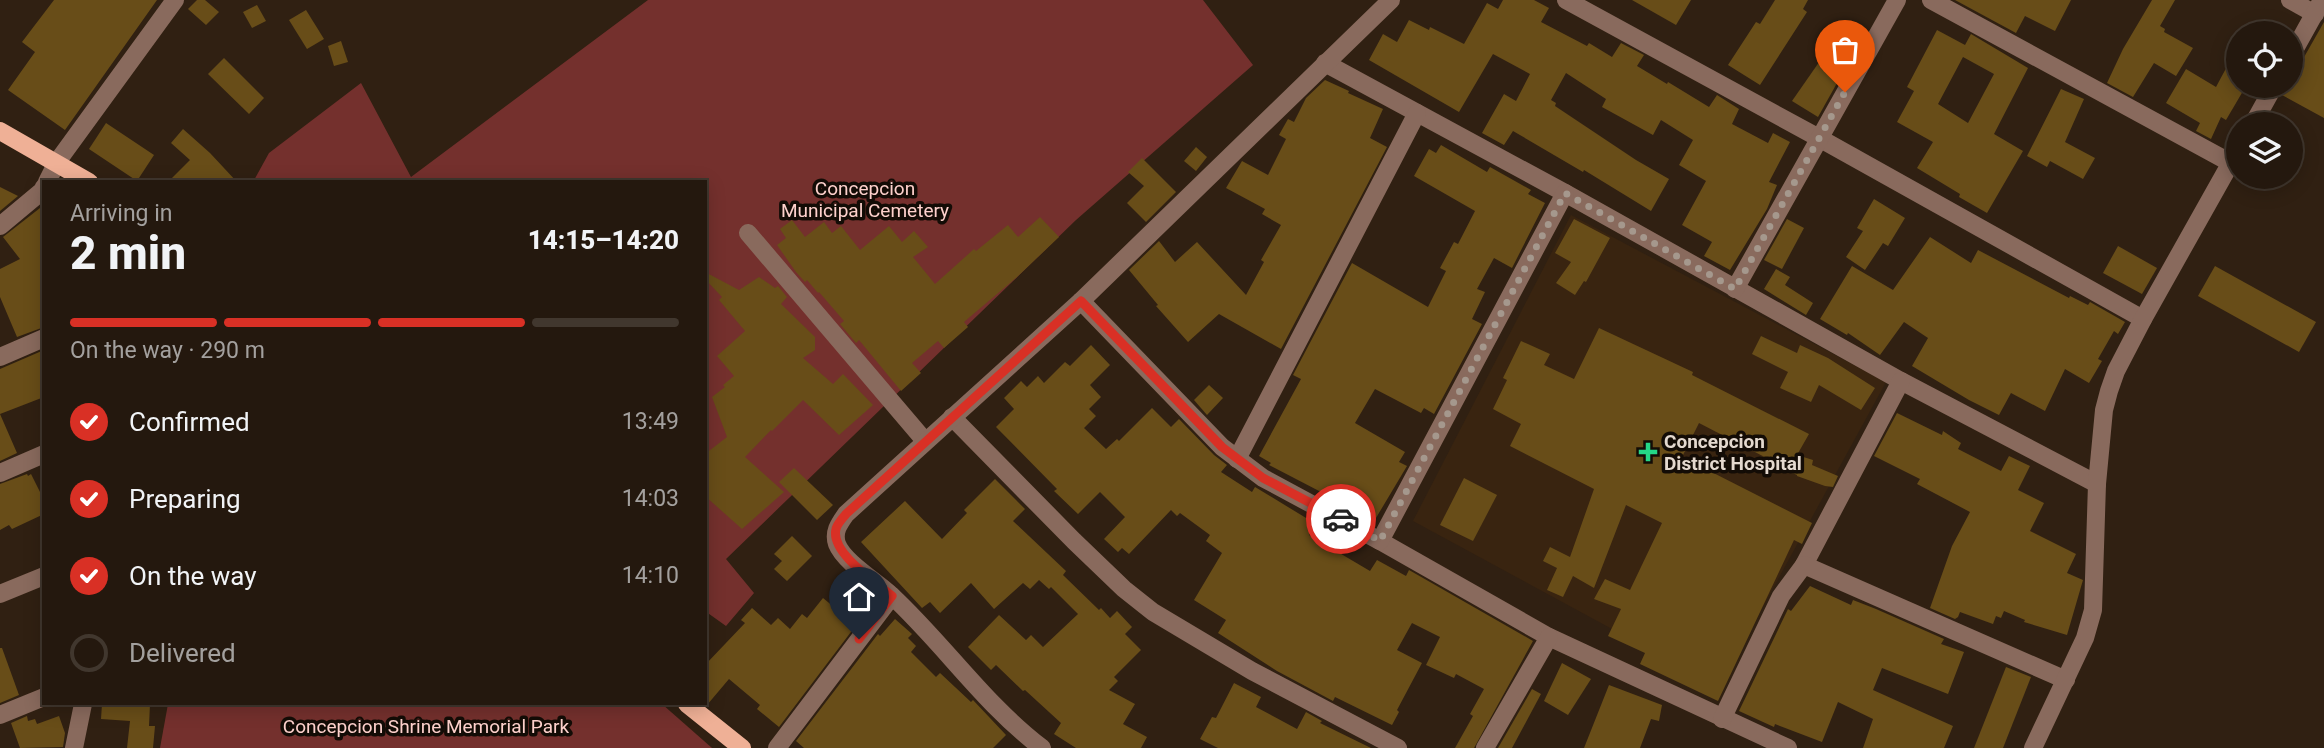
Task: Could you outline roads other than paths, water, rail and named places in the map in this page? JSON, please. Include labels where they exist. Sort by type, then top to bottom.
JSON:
[{"type":"main road","points":[[0,131],[86,180]]},
{"type":"main road","points":[[688,705],[741,748]]},
{"type":"street","points":[[48,180],[57,162],[175,0]]},
{"type":"street","points":[[1042,748],[993,706],[892,596],[844,555],[837,543],[836,528],[846,514],[925,440],[1081,301],[1391,0]]},
{"type":"street","points":[[1566,0],[2143,318]]},
{"type":"street","points":[[1735,289],[1897,0]]},
{"type":"street","points":[[1931,0],[2226,152]]},
{"type":"street","points":[[2290,0],[2318,7],[2303,34]]},
{"type":"street","points":[[1325,63],[1565,193],[1901,381],[2097,484]]},
{"type":"street","points":[[1237,459],[1417,113]]},
{"type":"street","points":[[2033,748],[2085,638],[2093,610],[2097,484],[2104,410],[2109,391],[2143,318],[2226,173]]},
{"type":"street","points":[[0,226],[42,191]]},
{"type":"street","points":[[1380,541],[1565,193]]},
{"type":"street","points":[[748,233],[925,440]]},
{"type":"street","points":[[1081,301],[1222,447],[1263,478],[1549,637],[1788,748]]},
{"type":"street","points":[[0,357],[42,339]]},
{"type":"street","points":[[1722,719],[1781,596],[1804,565],[1901,381]]},
{"type":"street","points":[[952,417],[1074,541],[1124,589],[1153,612],[1252,671],[1398,748]]},
{"type":"street","points":[[0,473],[42,455]]},
{"type":"street","points":[[1804,565],[2066,680]]},
{"type":"street","points":[[0,594],[42,577]]},
{"type":"street","points":[[777,748],[892,596]]},
{"type":"street","points":[[1485,748],[1549,637]]},
{"type":"street","points":[[0,715],[42,697]]},
{"type":"street","points":[[74,748],[83,705]]},
{"type":"place","name":"Concepcion District Hospital","points":[[1648,452]]},
{"type":"park label","name":"Concepcion Municipal Cemetery","points":[[865,199]]},
{"type":"park label","name":"Concepcion Shrine Memorial Park","points":[[426,726]]}]
